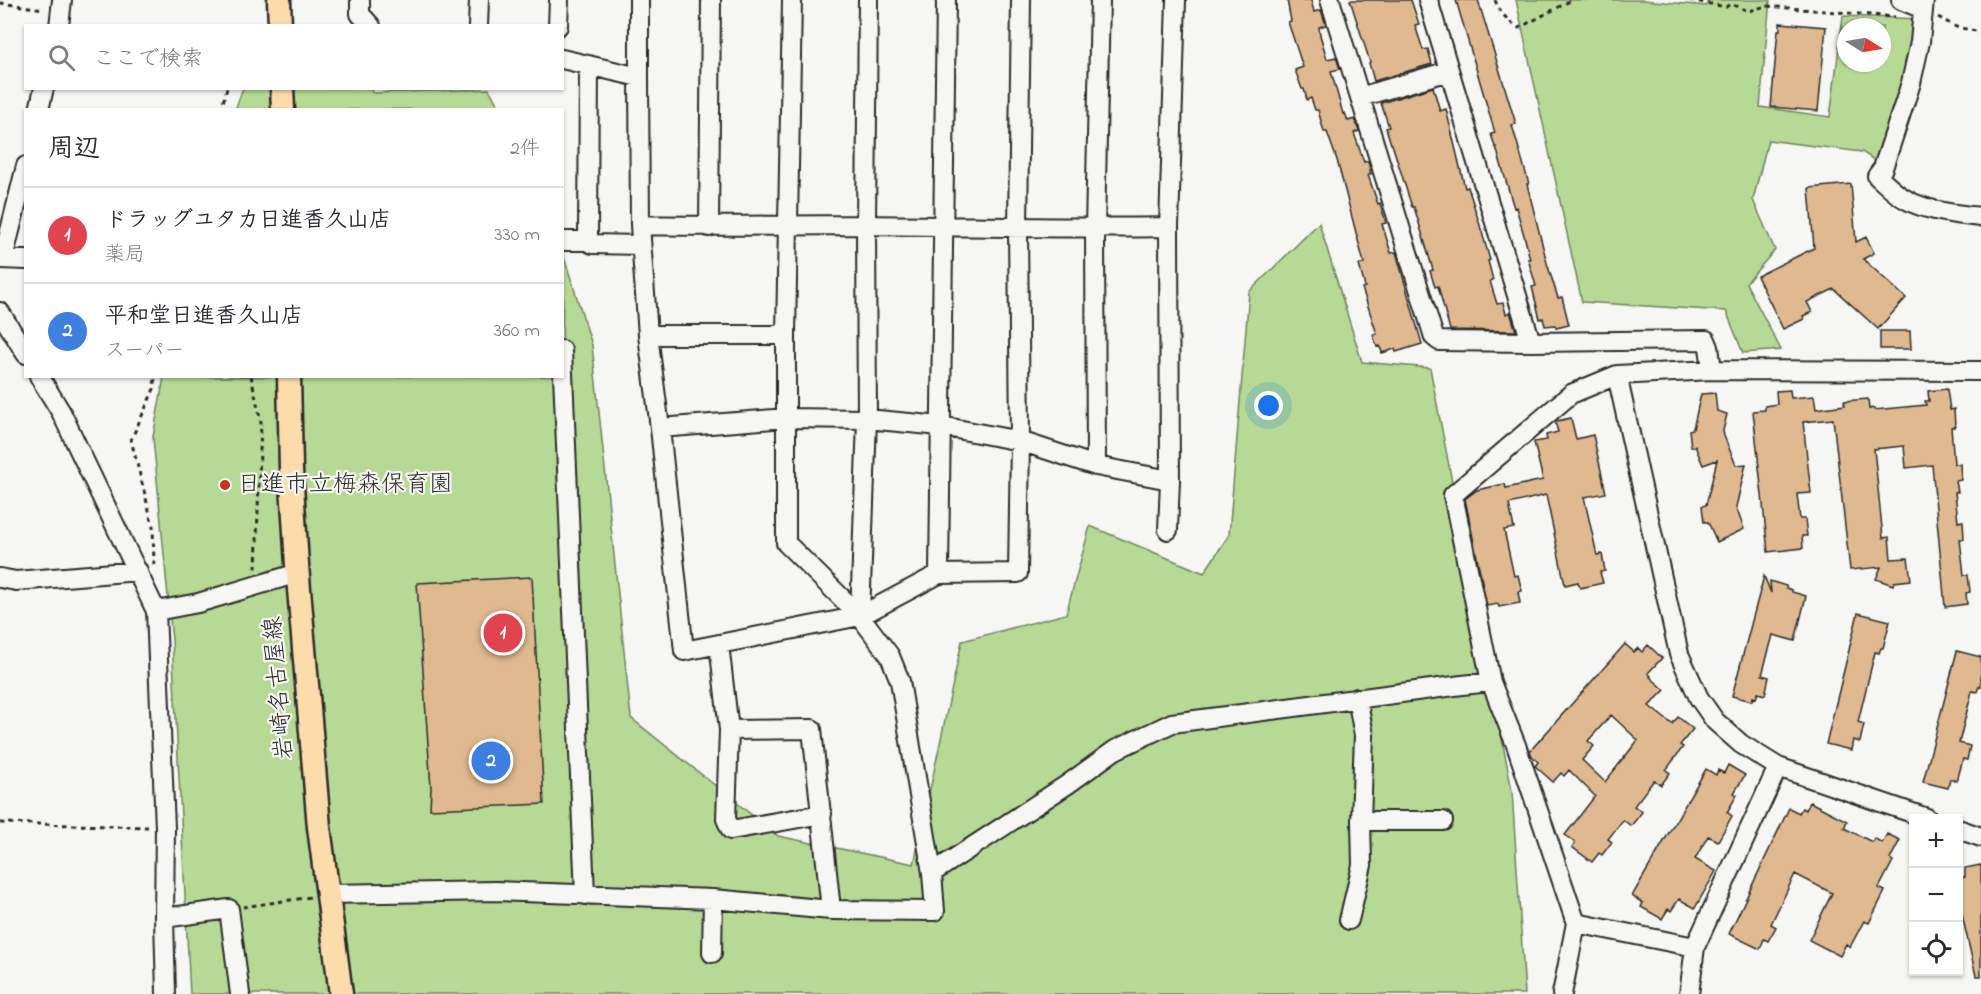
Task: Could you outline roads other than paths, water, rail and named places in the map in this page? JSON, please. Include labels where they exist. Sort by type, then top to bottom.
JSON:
[{"type":"main road","points":[[279,0],[280,24]]},
{"type":"main road","points":[[282,90],[283,108]]},
{"type":"main road","name":"岩崎名古屋線","points":[[289,378],[297,573],[319,827],[340,994]]},
{"type":"street","points":[[360,0],[360,14],[369,24]]},
{"type":"street","points":[[478,0],[478,24]]},
{"type":"street","points":[[558,24],[559,0]]},
{"type":"street","points":[[639,0],[639,225],[648,335],[684,651],[860,616],[939,574],[1018,573],[1020,441],[1018,227],[1021,0]]},
{"type":"street","points":[[709,227],[711,0]]},
{"type":"street","points":[[328,894],[496,891],[713,899],[831,910],[935,911],[932,873],[900,681],[890,656],[860,616],[786,543],[786,335],[792,0]]},
{"type":"street","points":[[860,616],[867,419],[868,0]]},
{"type":"street","points":[[939,574],[946,0]]},
{"type":"street","points":[[1096,466],[1095,229],[1100,0]]},
{"type":"street","points":[[1168,531],[1170,227],[1176,0]]},
{"type":"street","points":[[1330,0],[1434,336],[1439,341],[1706,340],[1712,370]]},
{"type":"street","points":[[1428,0],[1531,342]]},
{"type":"street","points":[[1900,0],[1923,9],[1920,42],[1911,82],[1883,168],[1878,176],[1895,193],[1909,202],[1952,214],[1981,217]]},
{"type":"street","points":[[564,59],[639,77]]},
{"type":"street","points":[[588,241],[589,65]]},
{"type":"street","points":[[1360,97],[1449,71]]},
{"type":"street","points":[[39,108],[44,90]]},
{"type":"street","points":[[24,173],[1,259],[24,261]]},
{"type":"street","points":[[639,225],[709,227],[866,225],[1095,229],[1170,227]]},
{"type":"street","points":[[564,241],[641,245]]},
{"type":"street","points":[[0,312],[24,351]]},
{"type":"street","points":[[648,335],[786,335]]},
{"type":"street","points":[[1562,994],[1576,923],[1516,745],[1491,682],[1453,495],[1571,394],[1617,375],[1712,370],[1981,371]]},
{"type":"street","points":[[1617,375],[1679,654],[1699,698],[1716,721],[1741,744],[1778,767],[1913,814]]},
{"type":"street","points":[[40,378],[146,570],[156,611],[165,828],[166,994]]},
{"type":"street","points":[[563,378],[585,894]]},
{"type":"street","points":[[660,428],[786,418],[867,419],[941,426],[1020,441],[1096,466],[1170,480]]},
{"type":"street","points":[[0,578],[16,581],[146,570]]},
{"type":"street","points":[[156,611],[198,603],[297,573]]},
{"type":"street","points":[[719,644],[729,730],[726,819],[731,830],[822,814]]},
{"type":"street","points":[[932,873],[1068,784],[1115,750],[1172,723],[1491,682]]},
{"type":"street","points":[[1349,920],[1362,865],[1364,735],[1358,698]]},
{"type":"street","points":[[729,730],[812,729],[831,910]]},
{"type":"street","points":[[1689,994],[1695,947],[1778,767]]},
{"type":"street","points":[[1361,821],[1443,821]]},
{"type":"street","points":[[1963,830],[1981,837]]},
{"type":"street","points":[[712,952],[713,899]]},
{"type":"street","points":[[164,918],[230,909],[240,994]]},
{"type":"street","points":[[1576,923],[1695,947]]},
{"type":"place","name":"日進市立梅森保育園","points":[[225,485]]},
{"type":"place","name":"ドラッグユタカ日進香久山店","points":[[503,633]]},
{"type":"place","name":"平和堂日進香久山店","points":[[491,761]]}]
